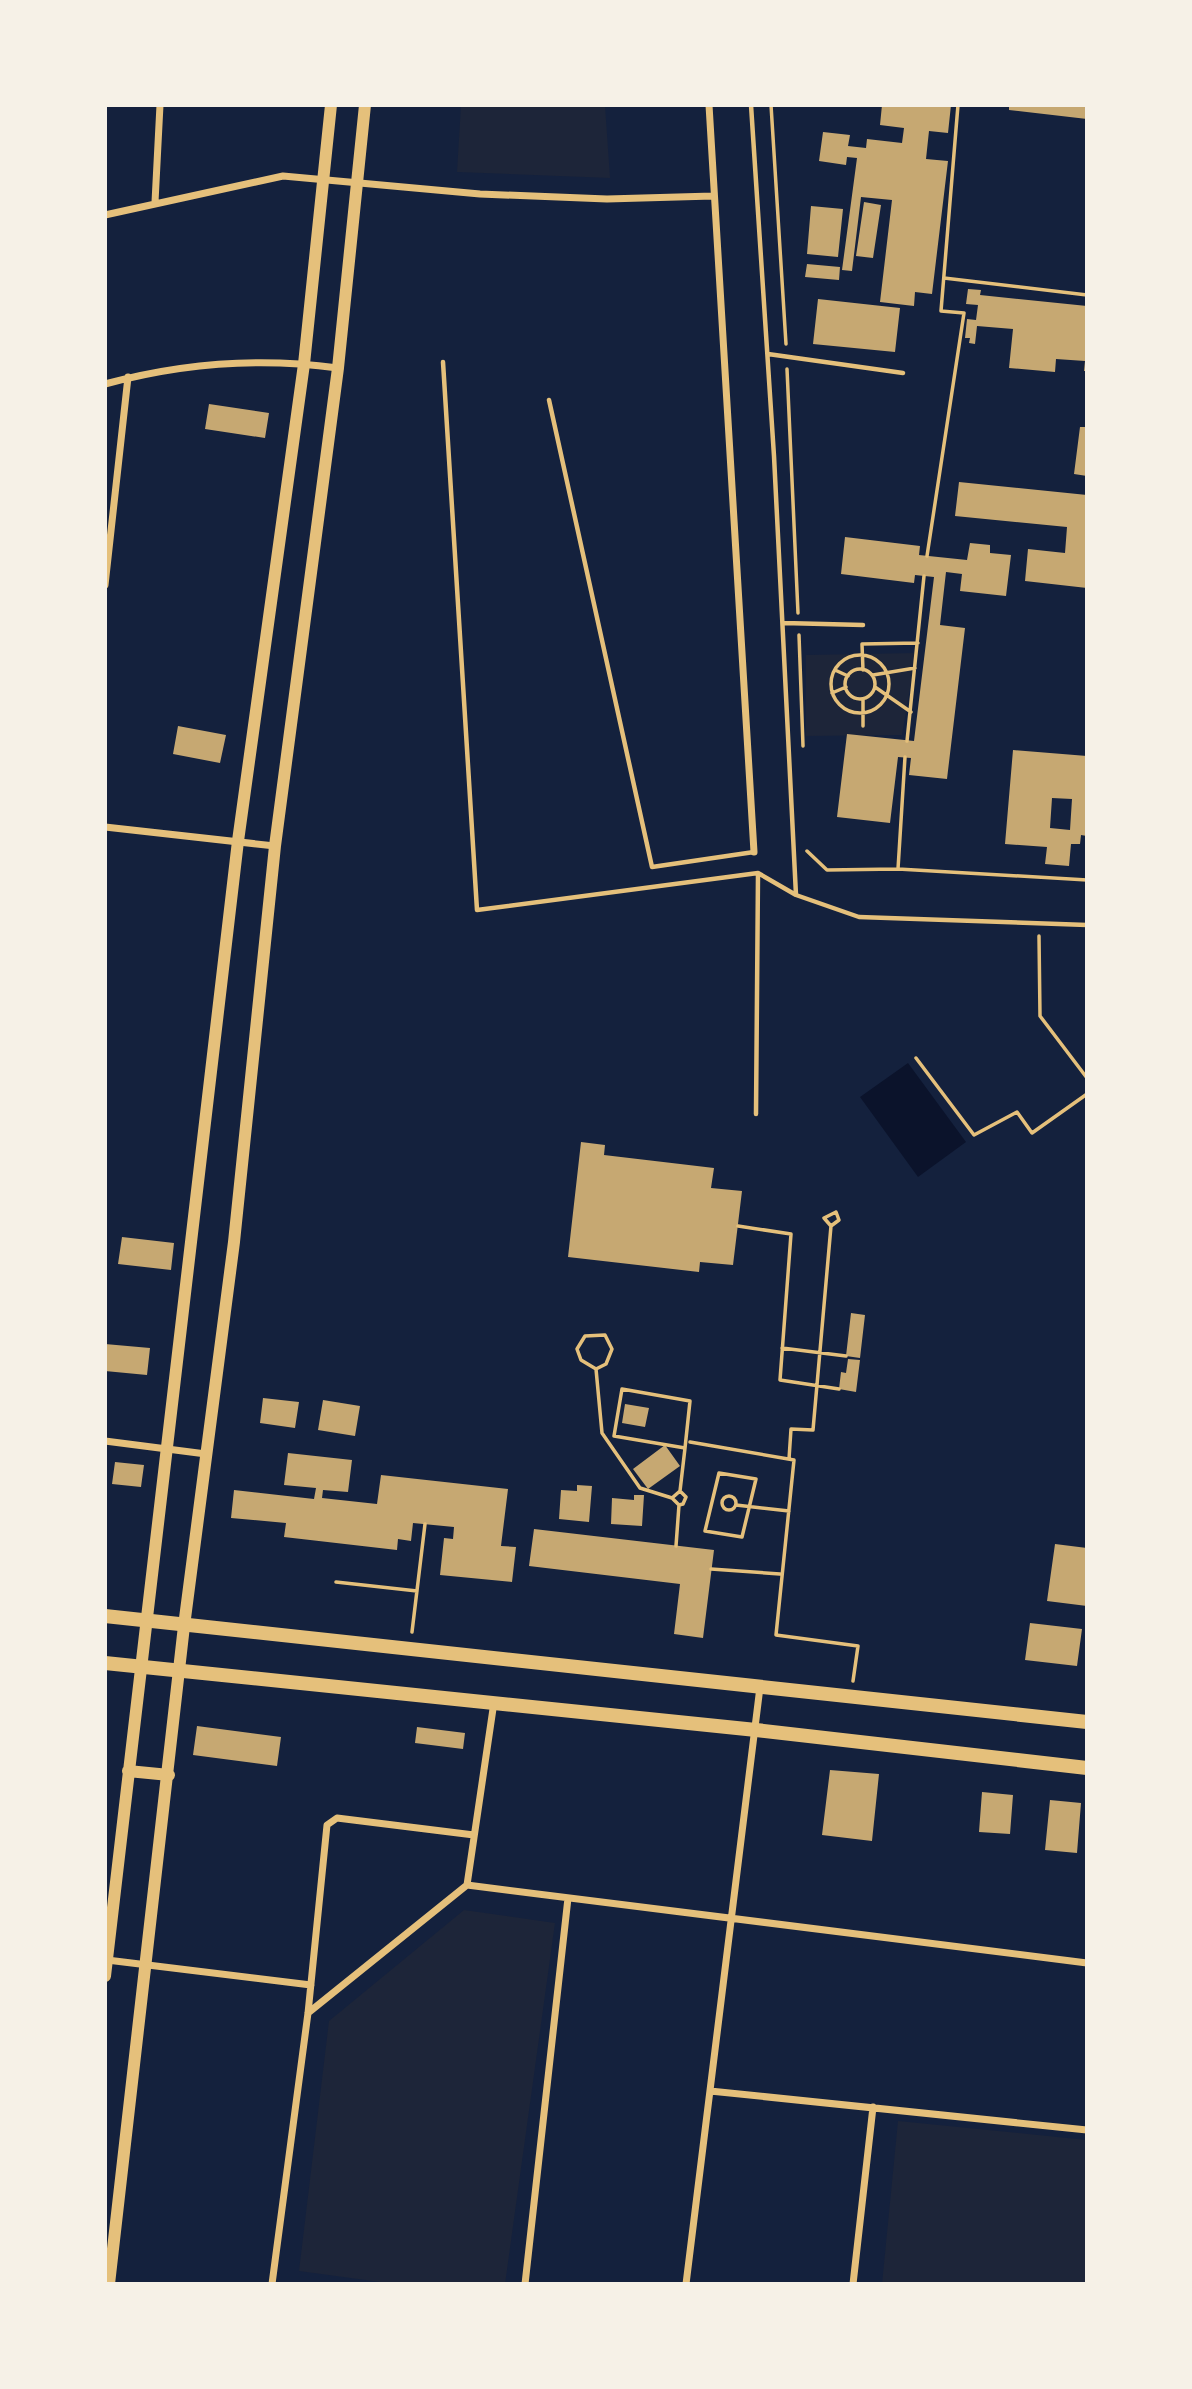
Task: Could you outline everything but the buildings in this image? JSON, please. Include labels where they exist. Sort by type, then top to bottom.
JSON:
[{"type":"main road","points":[[105,1616],[1087,1722]]},
{"type":"main road","points":[[105,1663],[756,1730],[1087,1768]]},
{"type":"street","points":[[155,202],[160,105]]},
{"type":"street","points":[[105,1976],[110,1883],[128,1771],[169,1448],[238,841],[304,364],[331,105]]},
{"type":"street","points":[[109,2284],[184,1626],[234,1242],[275,846],[338,368],[365,105]]},
{"type":"street","points":[[709,105],[754,852]]},
{"type":"street","points":[[105,215],[283,176],[358,185],[607,199],[713,196]]},
{"type":"street","points":[[105,383],[218,362],[304,364],[338,368]]},
{"type":"street","points":[[105,585],[128,377]]},
{"type":"street","points":[[105,827],[275,846]]},
{"type":"street","points":[[105,1441],[206,1454]]},
{"type":"street","points":[[686,2284],[760,1685]]},
{"type":"street","points":[[308,2012],[467,1885],[494,1702]]},
{"type":"street","points":[[128,1771],[169,1775]]},
{"type":"street","points":[[272,2284],[312,1985],[327,1825],[337,1818],[474,1835]]},
{"type":"street","points":[[467,1885],[1087,1963]]},
{"type":"street","points":[[525,2284],[568,1898]]},
{"type":"street","points":[[107,1960],[312,1985]]},
{"type":"street","points":[[710,2091],[1087,2130]]},
{"type":"street","points":[[853,2284],[873,2107]]},
{"type":"lane","points":[[751,105],[768,354],[796,895]]},
{"type":"lane","points":[[768,354],[902,373]]},
{"type":"lane","points":[[443,362],[477,909],[758,873],[796,895],[859,917],[1087,925]]},
{"type":"lane","points":[[549,400],[652,867],[754,852]]},
{"type":"lane","points":[[783,623],[863,625]]},
{"type":"lane","points":[[756,1114],[758,873]]},
{"type":"path","points":[[771,105],[786,355],[803,756]]},
{"type":"path","points":[[927,556],[964,313],[941,311],[958,105]]},
{"type":"path","points":[[944,278],[1087,295]]},
{"type":"path","points":[[907,741],[924,576]]},
{"type":"path","points":[[863,670],[862,644],[918,643]]},
{"type":"path","points":[[863,656],[877,660],[887,673],[887,695],[877,708],[863,714],[847,711],[832,693],[835,670],[846,659],[863,656]]},
{"type":"path","points":[[863,670],[873,676],[915,668]]},
{"type":"path","points":[[835,670],[848,676],[863,670]]},
{"type":"path","points":[[848,676],[846,687],[852,696],[863,699]]},
{"type":"path","points":[[873,676],[875,687],[911,712]]},
{"type":"path","points":[[832,693],[846,687]]},
{"type":"path","points":[[863,726],[863,699],[875,687]]},
{"type":"path","points":[[898,869],[905,757]]},
{"type":"path","points":[[806,850],[827,870],[898,869],[1087,880]]},
{"type":"path","points":[[1038,923],[1040,1017],[1087,1077]]},
{"type":"path","points":[[916,1058],[974,1135],[1017,1112],[1032,1133],[1087,1094]]},
{"type":"path","points":[[789,1459],[791,1429],[813,1430],[831,1226],[824,1217],[836,1212],[839,1220],[831,1226]]},
{"type":"path","points":[[738,1226],[791,1234],[780,1380],[839,1389]]},
{"type":"path","points":[[598,1333],[608,1338],[612,1353],[606,1364],[596,1369],[581,1360],[577,1349],[585,1336],[598,1333]]},
{"type":"path","points":[[782,1348],[846,1356]]},
{"type":"path","points":[[596,1369],[602,1433],[640,1488],[672,1498],[679,1505],[676,1546]]},
{"type":"path","points":[[672,1498],[680,1491],[685,1448],[690,1401],[622,1389],[614,1436],[685,1448]]},
{"type":"path","points":[[690,1442],[794,1460],[780,1574],[776,1635],[858,1646],[852,1697]]},
{"type":"path","points":[[719,1473],[756,1479],[749,1506],[742,1537],[705,1531],[719,1473]]},
{"type":"path","points":[[679,1505],[683,1504],[686,1497],[680,1491]]},
{"type":"path","points":[[736,1505],[789,1511]]},
{"type":"path","points":[[410,1648],[425,1524]]},
{"type":"path","points":[[711,1569],[780,1574]]},
{"type":"path","points":[[336,1582],[417,1591]]},
{"type":"shaded area","points":[[461,105],[605,105],[610,178],[457,172]]},
{"type":"shaded area","points":[[916,653],[902,735],[806,736],[806,655]]},
{"type":"shaded area","points":[[908,1063],[966,1142],[918,1177],[860,1097]]},
{"type":"shaded area","points":[[464,1910],[555,1923],[505,2284],[395,2284],[299,2271],[329,2021]]},
{"type":"shaded area","points":[[898,2121],[1087,2140],[1087,2284],[882,2284]]}]
